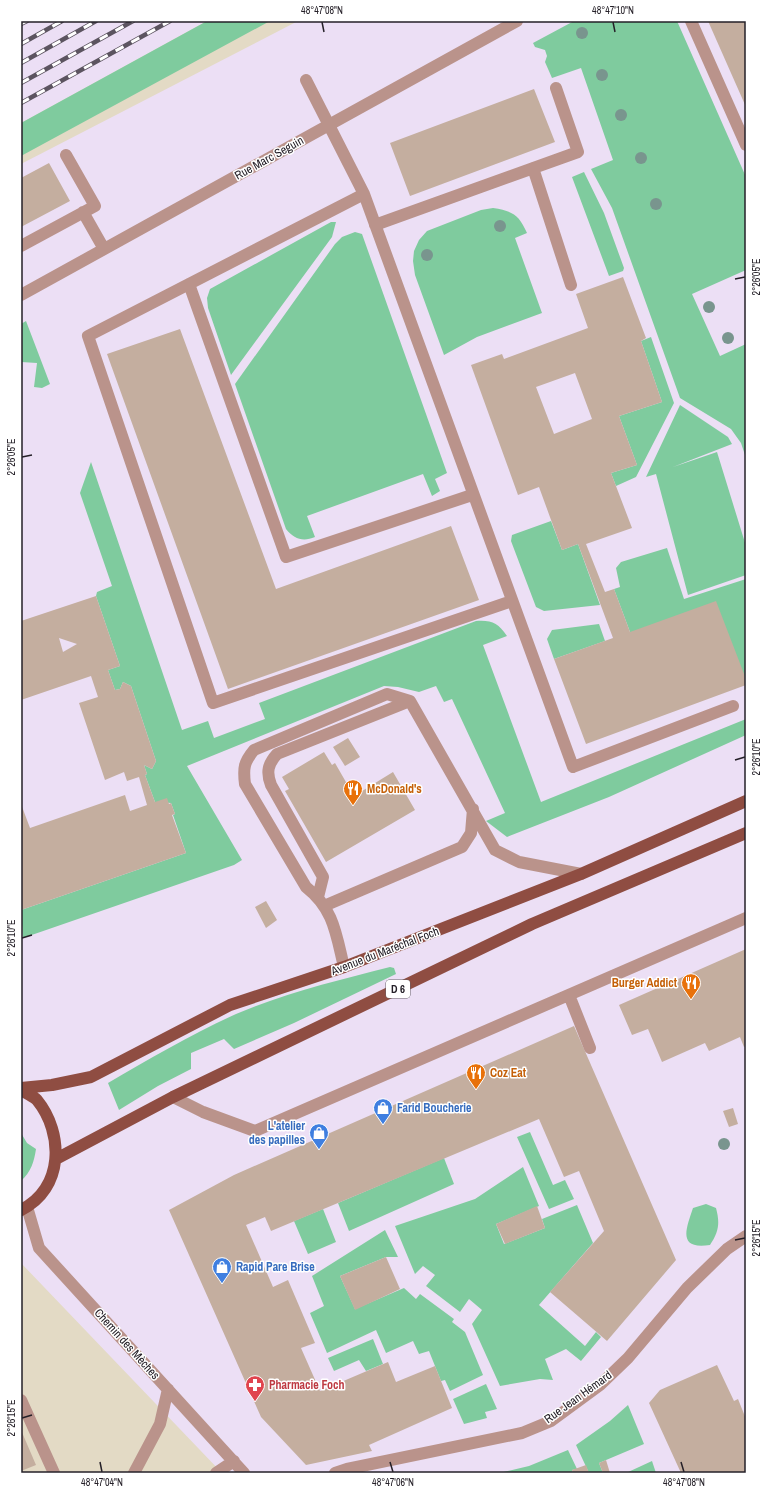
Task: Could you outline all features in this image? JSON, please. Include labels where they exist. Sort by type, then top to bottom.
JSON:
[{"type":"main road","name":"Avenue du Maréchal Foch","points":[[21,1089],[52,1085],[91,1077],[230,1005],[344,967],[581,874],[746,801]]},
{"type":"main road","name":"D 6","points":[[56,1159],[173,1097],[532,924],[746,833]]},
{"type":"main road","points":[[21,1089],[36,1099],[48,1117],[56,1137],[56,1159],[51,1178],[44,1188],[24,1208]]},
{"type":"street","name":"Rue Marc Seguin","points":[[21,295],[517,21]]},
{"type":"street","points":[[691,21],[746,145]]},
{"type":"street","points":[[306,80],[364,194],[572,768],[733,706]]},
{"type":"street","points":[[375,225],[578,152],[556,88]]},
{"type":"street","points":[[21,246],[95,206],[66,155]]},
{"type":"street","points":[[533,168],[571,285]]},
{"type":"street","points":[[364,194],[88,336],[213,703],[512,601]]},
{"type":"street","points":[[84,212],[104,249]]},
{"type":"street","points":[[189,284],[286,558],[472,495]]},
{"type":"street","points":[[344,967],[332,919],[321,901],[306,887],[245,784],[243,770],[247,758],[254,750],[387,694],[410,701],[473,809],[495,850],[519,862],[581,874]]},
{"type":"street","points":[[321,901],[323,877],[271,784],[268,775],[269,763],[277,754],[410,701]]},
{"type":"street","points":[[321,901],[462,847],[471,833],[473,809]]},
{"type":"street","points":[[173,1097],[203,1112],[255,1131],[746,918]]},
{"type":"street","points":[[569,995],[590,1048]]},
{"type":"street","name":"Chemin des Mèches","points":[[24,1208],[39,1248],[244,1473]]},
{"type":"street","name":"Rue Jean Hémard","points":[[335,1473],[347,1469],[522,1433],[551,1421],[600,1385],[622,1364],[687,1288],[727,1249],[746,1236]]},
{"type":"street","points":[[134,1473],[160,1424],[168,1389]]},
{"type":"street","points":[[21,1400],[51,1472]]},
{"type":"street","points":[[216,1473],[234,1461]]},
{"type":"shaded area","points":[[207,21],[298,21],[21,164],[21,123]]},
{"type":"shaded area","points":[[21,1263],[222,1473],[21,1473]]},
{"type":"green space","points":[[207,21],[270,21],[21,156],[21,123]]},
{"type":"green space","points":[[574,21],[677,21],[746,177],[746,270],[692,294],[720,356],[746,344],[746,458],[741,443],[731,429],[680,398],[612,208],[591,169],[613,160],[581,68],[552,78],[545,62],[547,56],[545,50],[535,47],[533,43]]},
{"type":"green space","points":[[584,172],[604,213],[624,268],[623,271],[609,276],[572,177]]},
{"type":"green space","points":[[493,208],[510,212],[518,218],[527,233],[515,238],[542,313],[477,337],[444,355],[415,275],[413,261],[414,251],[419,240],[427,231],[481,210]]},
{"type":"green space","points":[[331,222],[336,222],[332,237],[231,375],[208,308],[207,298],[210,289]]},
{"type":"green space","points":[[355,232],[362,234],[447,473],[435,479],[440,491],[432,496],[423,474],[307,516],[315,537],[311,539],[299,539],[286,529],[235,384],[335,244],[342,237]]},
{"type":"green space","points":[[26,321],[50,384],[42,388],[34,387],[37,363],[21,362],[21,324]]},
{"type":"green space","points":[[651,337],[674,403],[636,477],[616,486],[611,473],[637,465],[619,416],[662,402],[641,341]]},
{"type":"green space","points":[[680,405],[728,437],[732,444],[673,467],[717,452],[746,546],[746,575],[688,595],[656,474],[646,477]]},
{"type":"green space","points":[[91,462],[182,730],[208,721],[214,738],[265,719],[259,703],[476,621],[482,621],[494,623],[501,628],[507,636],[483,645],[541,802],[746,719],[746,735],[609,797],[507,837],[486,821],[505,813],[452,699],[444,702],[436,686],[419,692],[398,687],[384,686],[187,766],[242,860],[234,865],[23,938],[21,910],[186,853],[173,815],[175,814],[171,803],[155,802],[145,775],[147,774],[144,765],[152,769],[156,761],[131,686],[123,682],[120,689],[115,690],[108,670],[120,666],[96,596],[97,592],[112,586],[80,493]]},
{"type":"green space","points":[[551,521],[562,550],[578,544],[600,605],[544,611],[536,607],[511,541],[512,535]]},
{"type":"green space","points":[[667,548],[684,599],[746,579],[746,679],[630,632],[614,589],[620,587],[616,568],[621,562]]},
{"type":"green space","points":[[599,624],[605,641],[554,659],[547,639],[552,630]]},
{"type":"green space","points":[[390,967],[394,968],[396,974],[294,1023],[234,1049],[224,1039],[191,1053],[191,1069],[158,1086],[119,1110],[108,1083],[187,1038],[255,1006],[312,988]]},
{"type":"green space","points":[[530,1132],[553,1185],[565,1180],[574,1199],[549,1209],[517,1137]]},
{"type":"green space","points":[[21,1133],[27,1143],[36,1149],[32,1166],[21,1181]]},
{"type":"green space","points":[[444,1158],[454,1184],[349,1231],[338,1203]]},
{"type":"green space","points":[[523,1167],[539,1206],[496,1224],[504,1244],[545,1228],[542,1219],[577,1205],[593,1243],[539,1305],[585,1346],[596,1332],[601,1337],[581,1361],[566,1349],[545,1359],[553,1380],[540,1379],[500,1386],[472,1324],[482,1310],[469,1299],[460,1312],[426,1286],[435,1275],[423,1266],[415,1274],[395,1226],[475,1199]]},
{"type":"green space","points":[[706,1204],[716,1208],[718,1227],[710,1245],[700,1246],[692,1244],[688,1241],[686,1236],[688,1223],[693,1208]]},
{"type":"green space","points":[[323,1209],[336,1242],[308,1254],[294,1221]]},
{"type":"green space","points":[[385,1230],[398,1257],[386,1257],[340,1276],[355,1309],[404,1288],[416,1299],[420,1294],[454,1319],[452,1322],[465,1332],[483,1375],[450,1391],[445,1380],[441,1381],[429,1351],[419,1354],[413,1341],[386,1353],[376,1330],[327,1353],[310,1313],[324,1306],[312,1276]]},
{"type":"green space","points":[[373,1339],[383,1364],[366,1371],[359,1360],[334,1371],[328,1358]]},
{"type":"green space","points":[[486,1384],[497,1409],[485,1412],[487,1418],[464,1424],[453,1399]]},
{"type":"green space","points":[[628,1405],[644,1444],[599,1463],[603,1473],[589,1473],[576,1445],[610,1421]]},
{"type":"green space","points":[[568,1450],[577,1469],[572,1470],[573,1473],[499,1473],[529,1466]]},
{"type":"green space","points":[[652,1461],[656,1473],[626,1473]]},
{"type":"building","points":[[708,21],[746,21],[746,107]]},
{"type":"building","points":[[534,89],[555,142],[410,196],[390,143]]},
{"type":"building","points":[[49,163],[70,201],[21,227],[21,178]]},
{"type":"building","points":[[623,277],[646,338],[641,341],[662,402],[619,416],[637,465],[611,473],[632,528],[586,544],[605,592],[614,589],[630,632],[716,601],[746,679],[746,685],[586,744],[554,659],[613,638],[578,544],[562,550],[539,487],[518,495],[471,365],[502,354],[504,359],[588,328],[576,294]],"holes":[[[575,373],[592,419],[554,434],[536,387]]]},
{"type":"building","points":[[180,329],[276,589],[451,526],[479,600],[228,689],[107,354]]},
{"type":"building","points":[[96,596],[120,666],[108,670],[115,690],[120,689],[123,682],[131,686],[156,761],[152,769],[144,765],[147,774],[145,775],[155,802],[167,798],[169,804],[171,803],[175,814],[172,815],[186,853],[21,910],[21,804],[30,828],[125,795],[130,811],[147,805],[139,777],[127,781],[124,772],[105,780],[79,703],[98,697],[91,676],[21,700],[21,621]],"holes":[[[59,638],[77,644],[63,652]]]},
{"type":"building","points":[[348,738],[360,757],[345,766],[333,747]]},
{"type":"building","name":"McDonald's","points":[[324,752],[332,765],[335,763],[354,796],[393,772],[415,810],[326,862],[285,791],[289,789],[282,777]]},
{"type":"building","points":[[266,901],[277,920],[266,928],[255,907]]},
{"type":"building","points":[[746,949],[746,1046],[744,1047],[740,1037],[709,1051],[705,1043],[662,1062],[648,1029],[632,1035],[619,1005]]},
{"type":"building","points":[[574,1026],[676,1260],[607,1341],[550,1292],[604,1231],[579,1171],[564,1177],[539,1119],[271,1231],[265,1217],[246,1225],[273,1287],[288,1280],[315,1343],[301,1348],[320,1391],[388,1362],[396,1382],[435,1366],[452,1408],[369,1445],[372,1451],[306,1465],[261,1417],[169,1210],[234,1175]]},
{"type":"building","points":[[733,1108],[738,1124],[729,1127],[723,1111]]},
{"type":"building","points":[[537,1206],[545,1228],[505,1244],[496,1224]]},
{"type":"building","points":[[386,1257],[400,1289],[355,1310],[340,1276]]},
{"type":"building","points":[[717,1365],[734,1401],[738,1399],[746,1419],[746,1473],[681,1473],[649,1403],[660,1390]]},
{"type":"building","points":[[21,1430],[36,1465],[21,1471]]},
{"type":"building","points":[[606,1460],[610,1473],[603,1473],[599,1463]]},
{"type":"building","points":[[586,1465],[589,1473],[573,1473],[572,1470]]},
{"type":"railway","points":[[21,24],[27,21]]},
{"type":"railway","points":[[21,44],[62,21]]},
{"type":"railway","points":[[21,63],[96,21]]},
{"type":"railway","points":[[21,83],[133,21]]},
{"type":"railway","points":[[21,103],[170,21]]},
{"type":"place","name":"McDonald's","points":[[353,806]]},
{"type":"place","name":"Burger Addict","points":[[691,1000]]},
{"type":"place","name":"Coz Eat","points":[[476,1090]]},
{"type":"place","name":"Farid Boucherie","points":[[383,1125]]},
{"type":"place","name":"L'atelier des papilles","points":[[319,1150]]},
{"type":"place","name":"Rapid Pare Brise","points":[[222,1284]]},
{"type":"place","name":"Pharmacie Foch","points":[[255,1402]]}]
